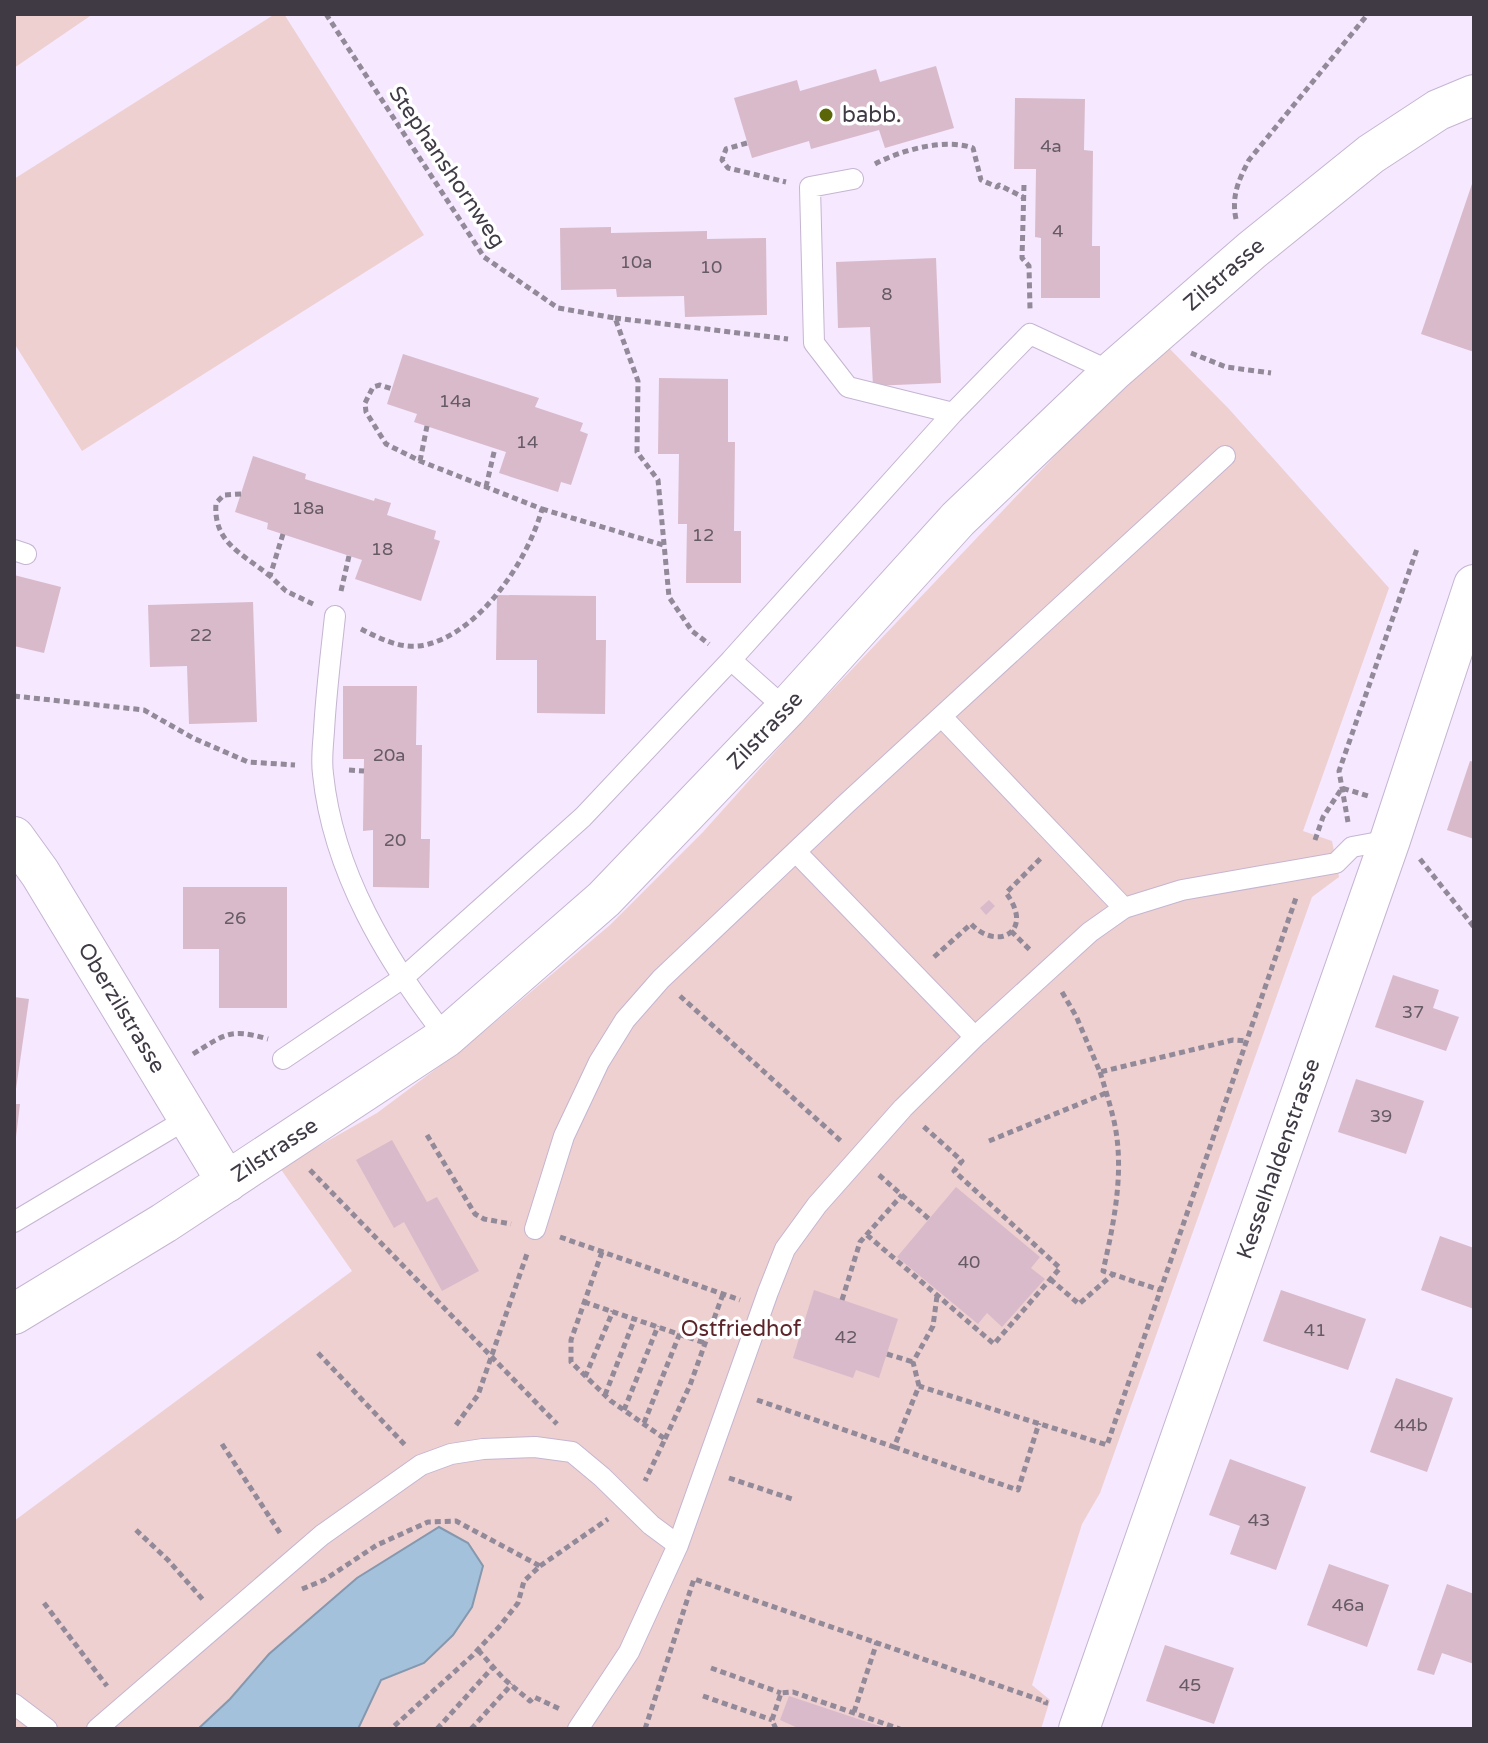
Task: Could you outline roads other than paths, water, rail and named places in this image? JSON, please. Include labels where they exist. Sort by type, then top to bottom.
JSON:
[{"type":"street","name":"Zilstrasse","points":[[14,1314],[227,1182],[446,1037],[604,899],[786,709],[958,519],[1112,372],[1252,250],[1371,154],[1438,110],[1474,95]]},
{"type":"street","name":"Kesselhaldenstrasse","points":[[1079,1729],[1386,847],[1467,584]]},
{"type":"street","name":"Oberzilstrasse","points":[[14,837],[40,873],[227,1182]]},
{"type":"lane","points":[[853,179],[810,187],[814,343],[848,387],[953,413]]},
{"type":"lane","points":[[283,1059],[403,978],[583,817],[731,660],[953,413],[1030,334],[1112,372]]},
{"type":"lane","points":[[535,1229],[564,1136],[599,1062],[625,1020],[661,979],[1225,456]]},
{"type":"lane","points":[[335,616],[322,768],[334,836],[356,894],[403,978],[446,1037]]},
{"type":"lane","points":[[731,660],[786,709]]},
{"type":"lane","points":[[942,717],[1124,908]]},
{"type":"lane","points":[[581,1725],[629,1652],[678,1545],[785,1249],[817,1205],[903,1108],[1049,969],[1090,932],[1124,908],[1182,890],[1336,863],[1386,847]]},
{"type":"lane","points":[[796,852],[975,1037]]},
{"type":"lane","points":[[14,1222],[190,1117]]},
{"type":"lane","points":[[97,1729],[322,1535],[421,1465],[451,1454],[535,1447],[572,1452],[651,1525],[678,1545]]},
{"type":"lane","points":[[14,1704],[47,1729]]},
{"type":"water","points":[[439,1527],[468,1543],[483,1566],[472,1607],[453,1635],[424,1663],[381,1680],[358,1729],[198,1729],[230,1699],[269,1654],[357,1578]]},
{"type":"place","name":"babb.","points":[[826,115]]},
{"type":"park label","name":"Ostfriedhof","points":[[741,1329]]}]
